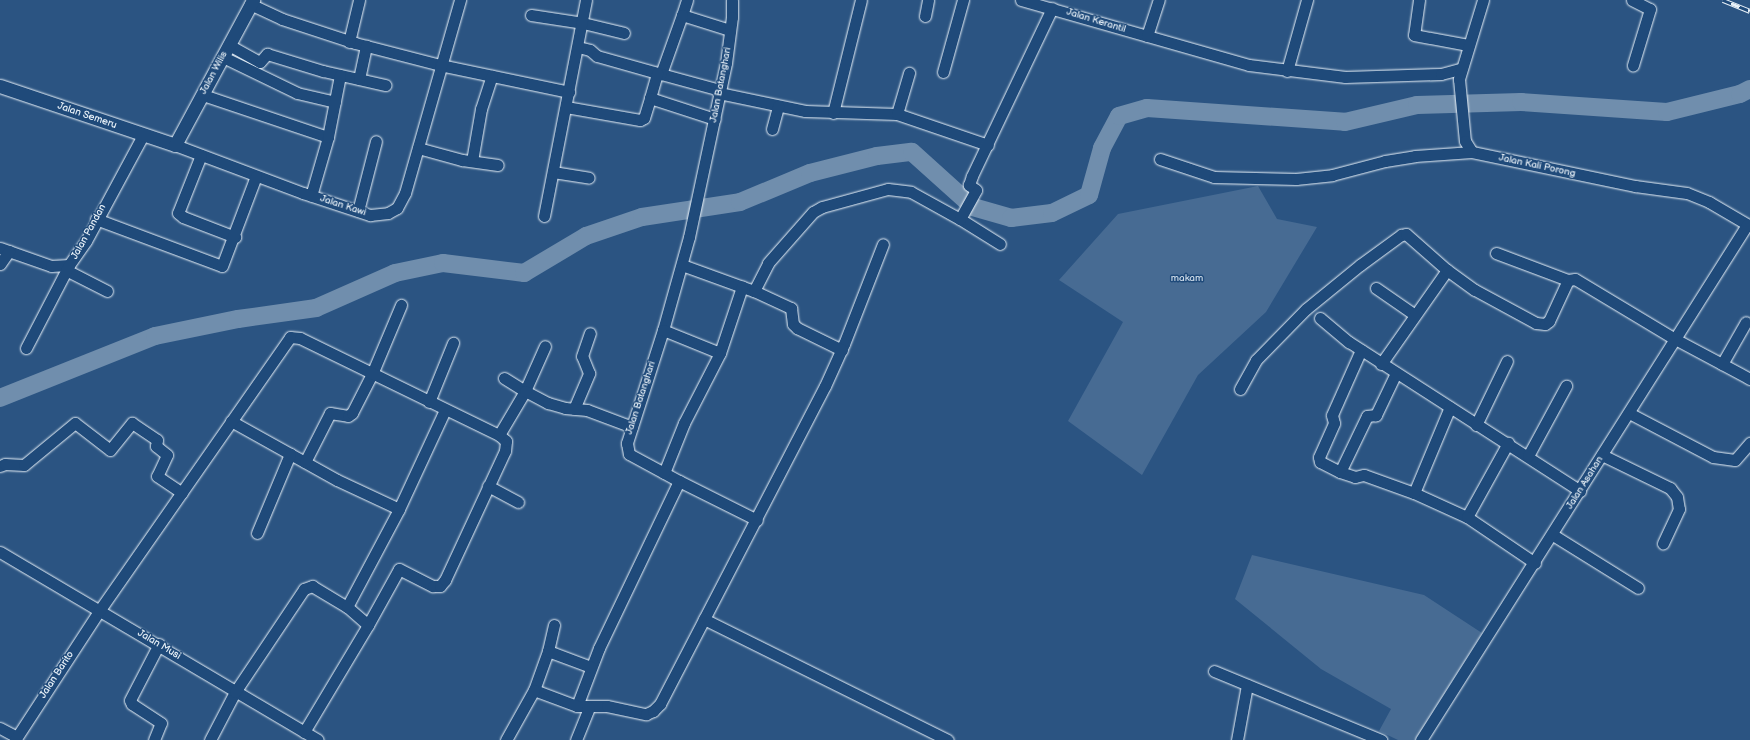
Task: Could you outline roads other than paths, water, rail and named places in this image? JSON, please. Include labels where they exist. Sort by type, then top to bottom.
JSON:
[{"type":"main road","name":"Jalan Wilis","points":[[175,145],[252,2]]},
{"type":"main road","name":"Jalan Semeru","points":[[0,86],[175,145]]},
{"type":"street","points":[[349,42],[359,0]]},
{"type":"street","name":"Jalan Kawi","points":[[175,145],[311,196],[358,211],[378,216],[396,208],[405,193],[440,65],[460,0]]},
{"type":"street","points":[[544,216],[583,23],[586,0]]},
{"type":"street","points":[[566,107],[640,120],[644,118],[650,98],[687,0]]},
{"type":"street","name":"Jalan Batanghari","points":[[732,0],[730,30],[715,119],[689,236],[664,330],[627,443],[629,454],[757,520]]},
{"type":"street","points":[[832,113],[861,0]]},
{"type":"street","points":[[925,16],[928,0]]},
{"type":"street","points":[[943,72],[963,0]]},
{"type":"street","name":"Jalan Kerantil","points":[[1021,0],[1248,65],[1287,71],[1369,78],[1459,74]]},
{"type":"street","points":[[1147,36],[1159,0]]},
{"type":"street","points":[[1287,71],[1307,0]]},
{"type":"street","points":[[1419,0],[1414,35],[1468,45]]},
{"type":"street","points":[[1472,152],[1465,141],[1459,74],[1483,0]]},
{"type":"street","points":[[1632,0],[1650,10],[1633,65]]},
{"type":"street","points":[[252,2],[282,19],[349,42],[440,65],[569,92]]},
{"type":"street","points":[[962,217],[976,190],[969,185],[1052,8]]},
{"type":"street","points":[[531,15],[583,23],[624,33]]},
{"type":"street","points":[[682,15],[730,30]]},
{"type":"street","points":[[229,45],[260,62],[267,54],[340,75],[385,85]]},
{"type":"street","points":[[360,79],[366,46]]},
{"type":"street","points":[[578,47],[659,74],[778,106],[832,113],[897,114],[988,145]]},
{"type":"street","points":[[223,57],[297,92],[335,102]]},
{"type":"street","points":[[897,114],[909,73]]},
{"type":"street","points":[[311,196],[328,137],[340,75]]},
{"type":"street","points":[[472,161],[481,109],[492,76]]},
{"type":"street","points":[[203,95],[328,137]]},
{"type":"street","points":[[650,98],[715,119]]},
{"type":"street","points":[[772,129],[778,106]]},
{"type":"street","name":"Jalan Pandan","points":[[4,249],[51,266],[68,268],[86,241],[96,219],[143,135]]},
{"type":"street","points":[[358,211],[376,141]]},
{"type":"street","points":[[418,148],[472,161],[498,164]]},
{"type":"street","name":"Jalan Kali Porong","points":[[1160,159],[1214,177],[1296,179],[1332,175],[1385,161],[1415,156],[1472,152],[1635,186],[1687,193],[1732,215],[1749,226]]},
{"type":"street","points":[[201,155],[178,213],[183,218],[235,237]]},
{"type":"street","points":[[553,172],[589,178]]},
{"type":"street","points":[[96,219],[222,266],[235,237],[256,176]]},
{"type":"street","points":[[754,291],[768,263],[813,212],[822,207],[888,189],[917,195],[962,217],[1000,244]]},
{"type":"street","name":"Jalan Asahan","points":[[1421,740],[1553,535],[1675,339],[1749,226]]},
{"type":"street","points":[[1240,389],[1256,360],[1306,309],[1401,235],[1411,238],[1447,270],[1475,290],[1542,324],[1549,321],[1568,280]]},
{"type":"street","points":[[534,690],[578,706],[607,706],[646,714],[653,711],[660,704],[757,520],[842,350],[883,244]]},
{"type":"street","points":[[0,264],[4,249]]},
{"type":"street","points":[[1496,253],[1568,280],[1579,281],[1675,339],[1750,379]]},
{"type":"street","points":[[682,265],[754,291],[791,308],[794,312],[793,324],[797,328],[842,350]]},
{"type":"street","points":[[26,348],[68,268],[107,291]]},
{"type":"street","points":[[1381,364],[1447,270]]},
{"type":"street","points":[[664,473],[684,423],[720,353],[742,287]]},
{"type":"street","points":[[1376,288],[1415,315]]},
{"type":"street","points":[[304,462],[330,413],[348,416],[352,413],[372,374],[401,305]]},
{"type":"street","points":[[1320,318],[1381,364],[1476,425],[1528,456],[1580,491]]},
{"type":"street","points":[[1722,364],[1746,322]]},
{"type":"street","points":[[664,330],[720,353]]},
{"type":"street","points":[[574,409],[589,373],[582,356],[590,333]]},
{"type":"street","name":"Jalan Barito","points":[[16,739],[99,610],[182,493],[275,355],[293,336],[372,374]]},
{"type":"street","points":[[429,402],[453,343]]},
{"type":"street","points":[[499,435],[525,391],[545,346]]},
{"type":"street","points":[[1361,350],[1332,415],[1334,423],[1319,457],[1320,462],[1340,472],[1355,477],[1364,475],[1414,493],[1467,517],[1535,563]]},
{"type":"street","points":[[1476,425],[1507,362]]},
{"type":"street","points":[[1340,472],[1367,416],[1376,415],[1396,373]]},
{"type":"street","points":[[304,732],[368,625],[399,569],[404,569],[433,586],[440,586],[445,580],[505,451],[506,441],[499,435],[372,374]]},
{"type":"street","points":[[504,378],[548,403],[574,409],[587,410],[632,427]]},
{"type":"street","points":[[1528,456],[1566,386]]},
{"type":"street","points":[[1414,493],[1450,407]]},
{"type":"street","points":[[347,607],[399,509],[445,410]]},
{"type":"street","points":[[1629,412],[1713,457],[1735,460],[1750,443]]},
{"type":"street","points":[[231,421],[304,462],[399,509]]},
{"type":"street","points":[[0,466],[5,464],[24,464],[75,423],[110,450],[132,423],[156,440],[156,446],[167,455],[157,476],[182,493]]},
{"type":"street","points":[[1467,517],[1508,444]]},
{"type":"street","points":[[257,533],[290,454]]},
{"type":"street","points":[[1602,455],[1670,488],[1677,497],[1679,509],[1663,543]]},
{"type":"street","points":[[578,706],[591,667],[679,481]]},
{"type":"street","points":[[488,486],[518,502]]},
{"type":"street","points":[[1553,535],[1638,588]]},
{"type":"street","name":"Jalan Musi","points":[[0,552],[159,644],[235,692],[318,740]]},
{"type":"street","points":[[210,740],[235,692],[307,586],[347,607],[368,625]]},
{"type":"street","points":[[704,619],[948,740]]},
{"type":"street","points":[[506,740],[534,690],[548,651],[554,625]]},
{"type":"street","points":[[154,740],[161,723],[132,704],[130,700],[159,644]]},
{"type":"street","points":[[548,651],[591,667]]},
{"type":"street","points":[[1214,671],[1381,740]]},
{"type":"street","points":[[1237,740],[1247,684]]},
{"type":"street","points":[[576,740],[589,707]]},
{"type":"street","points":[[0,728],[16,739]]},
{"type":"waterway","points":[[0,398],[155,336],[238,319],[316,308],[395,273],[443,263],[524,273],[586,236],[642,217],[740,202],[810,173],[877,156],[912,152],[973,207],[1011,218],[1052,213],[1089,195],[1102,148],[1119,116],[1147,108],[1345,122],[1417,105],[1521,102],[1667,112],[1740,94],[1750,89]]},
{"type":"railway","points":[[1723,0],[1750,11]]},
{"type":"park label","name":"makam","points":[[1187,279]]}]
